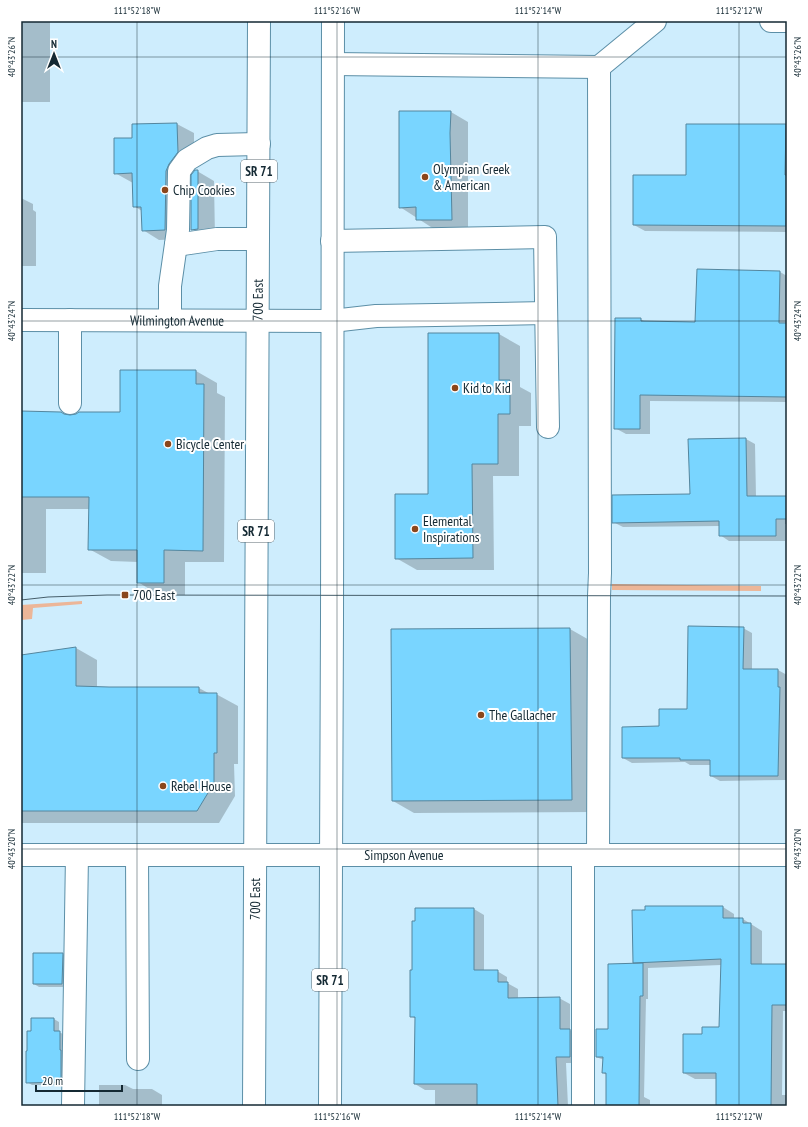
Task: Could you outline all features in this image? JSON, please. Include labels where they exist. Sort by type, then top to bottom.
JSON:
[{"type":"main road","name":"700 East","points":[[254,1106],[259,21]]},
{"type":"main road","name":"SR 71","points":[[330,1106],[333,21]]},
{"type":"main road","points":[[333,64],[599,67],[655,21]]},
{"type":"main road","points":[[771,21],[787,21]]},
{"type":"main road","points":[[583,1106],[600,574],[599,67]]},
{"type":"main road","points":[[170,320],[170,286],[178,230],[179,171],[187,160],[207,148],[218,145],[259,144]]},
{"type":"main road","points":[[332,242],[545,237],[548,427]]},
{"type":"main road","points":[[176,245],[218,239],[258,239]]},
{"type":"main road","name":"Wilmington Avenue","points":[[21,320],[332,321],[376,316],[546,313]]},
{"type":"main road","points":[[70,320],[70,403]]},
{"type":"main road","name":"Simpson Avenue","points":[[21,855],[787,856]]},
{"type":"main road","points":[[73,1106],[77,855]]},
{"type":"main road","points":[[137,855],[138,1059]]},
{"type":"shaded area","points":[[612,584],[761,586],[761,591],[612,590]]},
{"type":"shaded area","points":[[82,601],[82,604],[33,608],[32,619],[21,620],[21,605]]},
{"type":"building","name":"Olympian Greek & American","points":[[399,111],[451,111],[450,133],[452,220],[416,220],[416,207],[399,208]]},
{"type":"building","name":"Chip Cookies","points":[[177,123],[178,152],[169,164],[166,171],[165,230],[142,231],[141,207],[133,207],[132,173],[114,174],[114,138],[132,138],[132,124]]},
{"type":"building","points":[[686,124],[786,124],[786,226],[633,225],[633,175],[686,175]]},
{"type":"building","points":[[195,170],[198,170],[198,229],[191,230],[191,175]]},
{"type":"building","points":[[697,269],[780,271],[779,323],[787,323],[787,397],[640,395],[640,429],[614,429],[615,318],[641,318],[641,321],[695,322]]},
{"type":"building","points":[[428,333],[499,333],[499,380],[510,380],[510,414],[498,414],[498,464],[472,464],[473,558],[395,559],[395,494],[428,494]]},
{"type":"building","points":[[120,370],[196,370],[196,384],[204,384],[203,551],[164,550],[164,583],[137,583],[137,550],[88,550],[89,497],[21,497],[21,411],[61,412],[70,415],[79,412],[120,412]]},
{"type":"building","points":[[746,438],[747,496],[787,496],[787,519],[776,519],[776,536],[719,536],[719,521],[612,523],[612,495],[690,494],[688,439]]},
{"type":"building","points":[[688,626],[744,627],[743,669],[778,669],[778,687],[780,687],[778,776],[710,776],[710,760],[680,760],[680,758],[622,758],[622,727],[659,726],[659,709],[687,709]]},
{"type":"building","name":"The Gallacher","points":[[570,628],[572,800],[392,801],[391,629]]},
{"type":"building","points":[[76,647],[76,686],[199,687],[199,693],[217,693],[217,753],[214,753],[214,783],[197,811],[21,811],[21,655]]},
{"type":"building","points":[[645,906],[723,906],[723,918],[743,918],[743,923],[751,923],[751,964],[787,964],[787,1005],[772,1005],[771,1106],[716,1106],[716,1073],[683,1073],[683,1034],[702,1034],[702,1027],[719,1027],[721,959],[633,963],[632,910],[645,910]]},
{"type":"building","points":[[415,908],[474,908],[474,970],[498,970],[498,982],[508,982],[508,998],[560,997],[560,1029],[570,1029],[570,1057],[556,1057],[558,1106],[477,1106],[477,1084],[414,1084],[415,1017],[410,1017],[410,970],[412,970],[412,921],[415,921]]},
{"type":"building","points":[[33,953],[63,953],[62,984],[33,984]]},
{"type":"building","points":[[643,963],[643,996],[640,996],[639,1106],[606,1106],[606,1073],[602,1073],[603,1057],[596,1057],[596,1029],[608,1029],[608,964]]},
{"type":"building","points":[[31,1018],[54,1018],[54,1031],[60,1031],[61,1082],[26,1083],[27,1031],[31,1031]]},
{"type":"tram line","points":[[21,600],[48,597],[107,595],[787,596]]},
{"type":"place","name":"Olympian Greek & American","points":[[425,177]]},
{"type":"place","name":"Chip Cookies","points":[[165,190]]},
{"type":"place","name":"Kid to Kid","points":[[455,388]]},
{"type":"place","name":"Bicycle Center","points":[[168,444]]},
{"type":"place","name":"Elemental Inspirations","points":[[415,529]]},
{"type":"place","name":"700 East","points":[[125,595]]},
{"type":"place","name":"The Gallacher","points":[[481,715]]},
{"type":"place","name":"Rebel House","points":[[163,786]]}]
